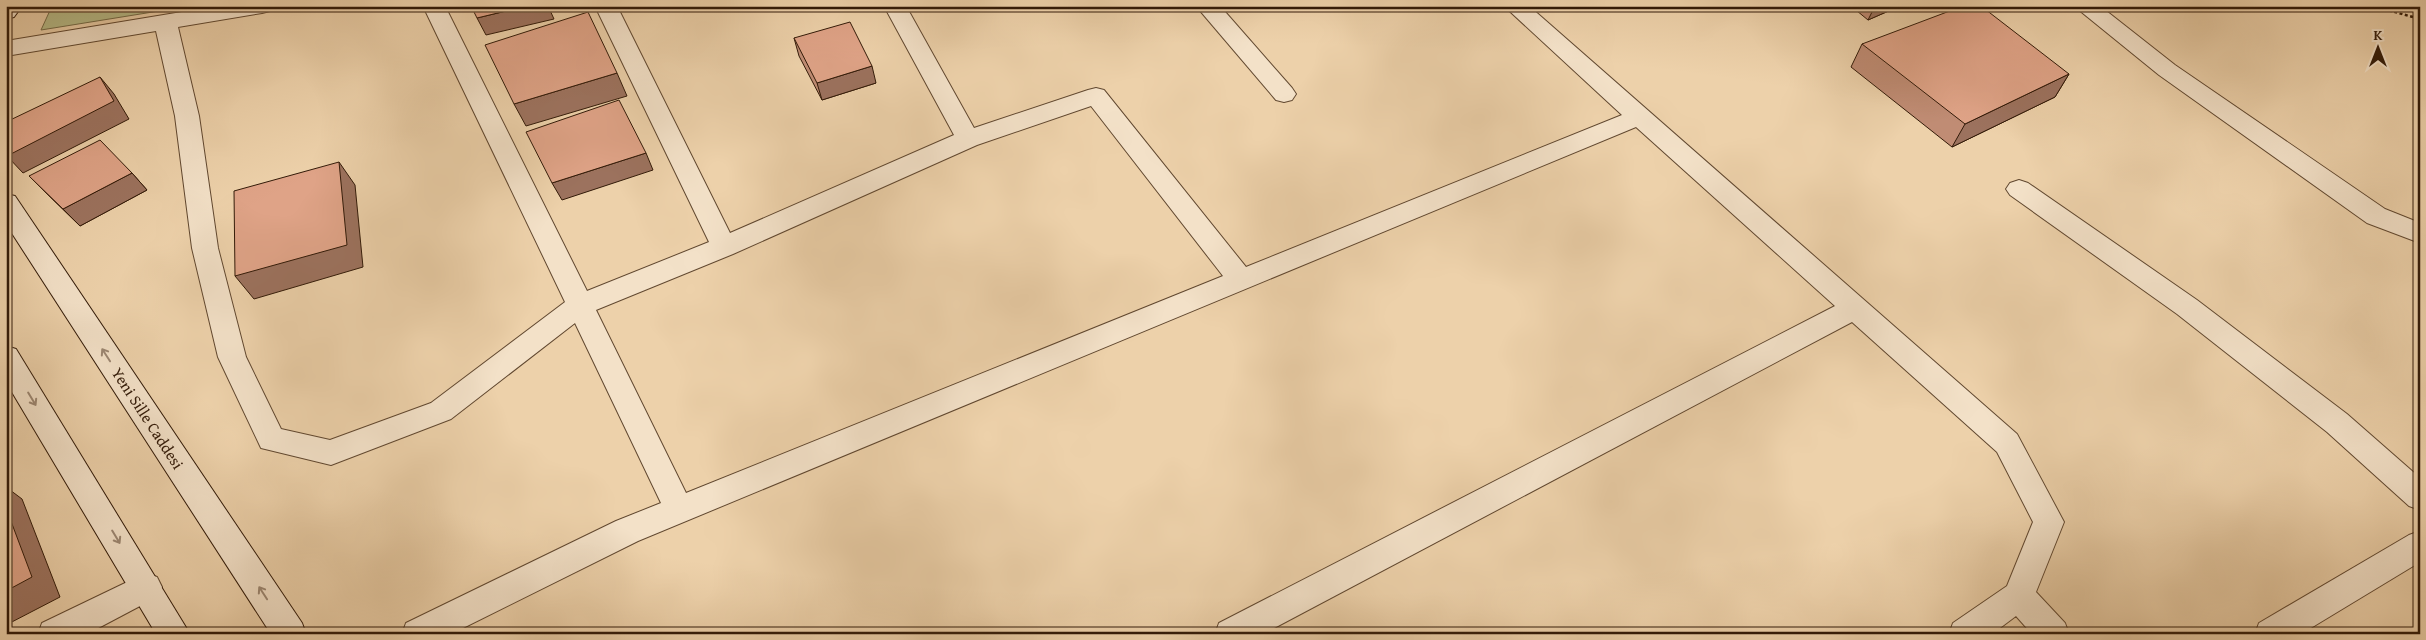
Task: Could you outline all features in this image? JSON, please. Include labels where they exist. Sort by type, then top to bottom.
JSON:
[{"type":"street","points":[[6,12],[11,6]]},
{"type":"street","points":[[6,49],[262,6]]},
{"type":"street","points":[[434,6],[478,92],[679,510]]},
{"type":"street","points":[[606,6],[724,247]]},
{"type":"street","points":[[895,6],[968,138]]},
{"type":"street","points":[[1207,6],[1284,94]]},
{"type":"street","points":[[1515,6],[2007,443],[2049,522],[2019,596],[1965,634]]},
{"type":"street","points":[[2085,6],[2168,70],[2376,216],[2420,233]]},
{"type":"street","points":[[165,22],[187,116],[205,248],[232,357],[271,439],[331,453],[441,411],[580,305],[724,247],[968,138],[1096,96],[1241,280]]},
{"type":"street","points":[[418,634],[627,531],[1639,117]]},
{"type":"street","points":[[2019,189],[2187,307],[2337,423],[2420,498]]},
{"type":"street","name":"Yeni Sille Caddesi","points":[[6,203],[290,634]]},
{"type":"street","points":[[1231,634],[1855,308]]},
{"type":"street","points":[[6,357],[174,634]]},
{"type":"street","points":[[2271,634],[2420,544]]},
{"type":"street","points":[[54,634],[146,586]]},
{"type":"street","points":[[2019,596],[2053,634]]},
{"type":"path","points":[[2373,6],[2420,19]]},
{"type":"green space","points":[[52,6],[190,6],[41,30]]},
{"type":"building","points":[[471,6],[527,6],[477,18]]},
{"type":"building","points":[[1963,6],[1981,6],[2069,74],[1965,124],[1862,44]]},
{"type":"building","points":[[588,12],[617,73],[514,104],[485,45]]},
{"type":"building","points":[[850,22],[872,66],[817,83],[794,38]]},
{"type":"building","points":[[100,77],[114,101],[7,156],[6,122]]},
{"type":"building","points":[[619,100],[646,153],[552,183],[526,132]]},
{"type":"building","points":[[100,140],[132,173],[63,209],[29,176]]},
{"type":"building","points":[[339,162],[347,245],[235,276],[234,191]]},
{"type":"building","points":[[6,508],[32,577],[6,591]]}]
